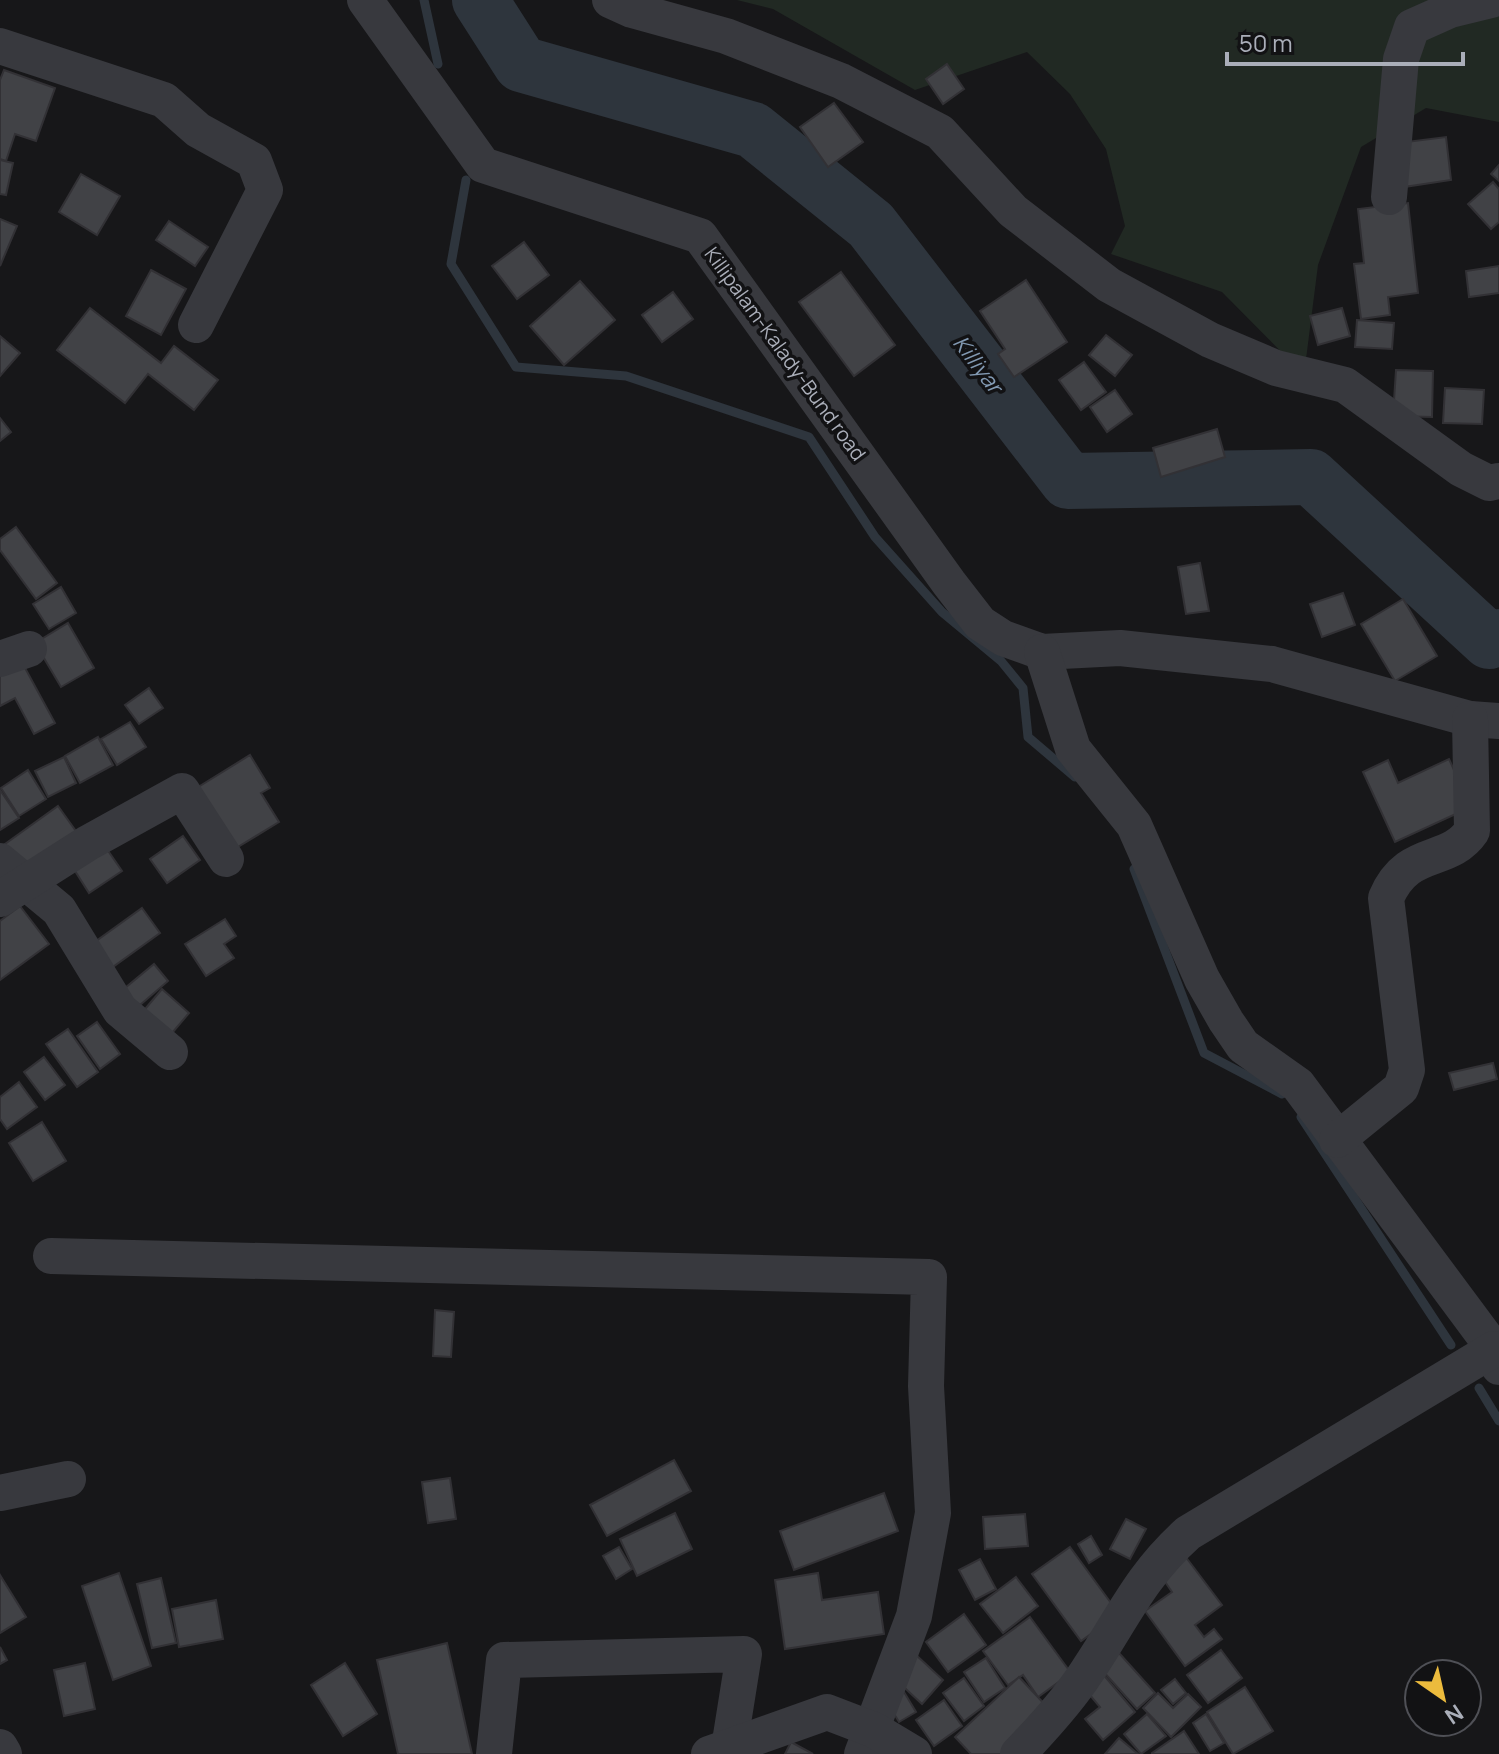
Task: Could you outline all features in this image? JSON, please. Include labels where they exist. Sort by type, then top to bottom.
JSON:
[{"type":"street","name":"Killipalam-Kalady-Bund road","points":[[365,0],[483,165],[700,236],[980,623],[1003,638],[1042,652],[1120,648],[1272,664],[1485,720]]},
{"type":"street","points":[[610,0],[632,10],[726,36],[841,81],[940,132],[1013,211],[1109,285],[1210,340],[1276,368],[1345,385],[1461,469],[1489,483],[1499,481]]},
{"type":"street","points":[[1389,197],[1401,59],[1412,27],[1450,10],[1491,0]]},
{"type":"street","points":[[0,46],[164,100],[198,130],[254,161],[265,190],[196,325]]},
{"type":"street","points":[[1018,1754],[1086,1674],[1142,1581],[1188,1533],[1497,1358],[1298,1085],[1243,1046],[1226,1021],[1202,979],[1134,825],[1073,749],[1042,652]]},
{"type":"street","points":[[1337,1140],[1401,1088],[1407,1070],[1386,898],[1393,882],[1410,864],[1464,843],[1472,831],[1485,720]]},
{"type":"street","points":[[9,880],[182,791],[226,859]]},
{"type":"street","points":[[9,880],[59,910],[120,1010],[170,1052]]},
{"type":"street","points":[[51,1256],[929,1277],[926,1386],[933,1513],[914,1616],[868,1742]]},
{"type":"street","points":[[0,1493],[68,1479]]},
{"type":"street","points":[[494,1754],[504,1660],[744,1654],[719,1751]]},
{"type":"street","points":[[719,1751],[827,1712],[868,1742],[914,1754]]},
{"type":"street","points":[[0,1747],[4,1754]]},
{"type":"shaded area","points":[[737,0],[1499,0],[1499,122],[1426,108],[1361,147],[1318,265],[1304,375],[1222,292],[1111,254],[1125,226],[1106,149],[1070,94],[1027,52],[915,90],[773,9]]},
{"type":"building","points":[[947,64],[964,89],[943,104],[926,79]]},
{"type":"building","points":[[4,70],[55,88],[36,141],[15,134],[6,161],[0,159],[0,80]]},
{"type":"building","points":[[834,103],[863,142],[828,167],[800,127]]},
{"type":"building","points":[[1446,137],[1451,180],[1404,187],[1398,143]]},
{"type":"building","points":[[0,160],[13,163],[6,195],[0,194]]},
{"type":"building","points":[[1499,165],[1499,181],[1491,174]]},
{"type":"building","points":[[81,174],[120,196],[97,235],[59,212]]},
{"type":"building","points":[[1493,182],[1499,189],[1499,222],[1491,229],[1468,204]]},
{"type":"building","points":[[1408,203],[1418,293],[1388,297],[1390,315],[1361,319],[1354,264],[1364,263],[1358,209]]},
{"type":"building","points":[[0,219],[17,226],[0,266]]},
{"type":"building","points":[[169,221],[208,247],[195,266],[156,240]]},
{"type":"building","points":[[524,242],[549,275],[517,299],[492,266]]},
{"type":"building","points":[[1499,266],[1499,293],[1469,297],[1466,271]]},
{"type":"building","points":[[151,270],[186,289],[161,335],[126,316]]},
{"type":"building","points":[[841,272],[895,345],[854,376],[799,302]]},
{"type":"building","points":[[1026,280],[1067,342],[1014,377],[998,354],[1005,349],[980,311]]},
{"type":"building","points":[[580,281],[615,320],[564,365],[530,326]]},
{"type":"building","points":[[673,292],[693,319],[662,342],[642,315]]},
{"type":"building","points":[[90,308],[161,363],[174,346],[218,380],[194,410],[148,374],[125,403],[57,350]]},
{"type":"building","points":[[1342,308],[1350,336],[1318,345],[1310,316]]},
{"type":"building","points":[[1357,320],[1394,323],[1392,349],[1355,347]]},
{"type":"building","points":[[1106,335],[1132,355],[1115,376],[1089,355]]},
{"type":"building","points":[[0,336],[20,353],[0,376]]},
{"type":"building","points":[[1084,362],[1106,392],[1081,410],[1059,380]]},
{"type":"building","points":[[1396,370],[1433,371],[1432,417],[1393,416]]},
{"type":"building","points":[[1445,388],[1484,390],[1482,424],[1443,423]]},
{"type":"building","points":[[1115,390],[1132,414],[1107,432],[1090,407]]},
{"type":"building","points":[[0,418],[11,432],[0,441]]},
{"type":"building","points":[[1217,429],[1225,457],[1161,477],[1153,448]]},
{"type":"building","points":[[16,527],[57,583],[36,599],[0,550],[0,539]]},
{"type":"building","points":[[1200,563],[1209,611],[1186,614],[1178,567]]},
{"type":"building","points":[[61,587],[76,613],[49,629],[33,604]]},
{"type":"building","points":[[1343,593],[1355,625],[1322,637],[1310,604]]},
{"type":"building","points":[[1403,599],[1437,656],[1395,681],[1361,624]]},
{"type":"building","points":[[68,623],[94,668],[61,687],[35,643]]},
{"type":"building","points":[[18,655],[55,723],[34,734],[15,698],[0,706],[0,665]]},
{"type":"building","points":[[149,688],[163,708],[139,724],[125,705]]},
{"type":"building","points":[[130,722],[146,747],[117,765],[101,739]]},
{"type":"building","points":[[98,737],[113,765],[80,783],[65,756]]},
{"type":"building","points":[[250,755],[270,788],[261,793],[279,822],[233,850],[195,789]]},
{"type":"building","points":[[64,757],[76,783],[48,797],[35,771]]},
{"type":"building","points":[[1449,759],[1471,807],[1395,842],[1363,772],[1388,760],[1398,783]]},
{"type":"building","points":[[28,770],[46,799],[19,816],[1,788]]},
{"type":"building","points":[[0,790],[19,818],[0,830]]},
{"type":"building","points":[[58,806],[78,834],[25,872],[5,844]]},
{"type":"building","points":[[183,836],[200,860],[167,883],[150,859]]},
{"type":"building","points":[[102,842],[122,871],[89,893],[70,863]]},
{"type":"building","points":[[20,906],[49,944],[0,980],[0,921]]},
{"type":"building","points":[[142,908],[160,933],[110,969],[92,944]]},
{"type":"building","points":[[225,919],[236,936],[224,944],[234,958],[206,976],[185,944]]},
{"type":"building","points":[[154,964],[168,981],[133,1011],[119,993]]},
{"type":"building","points":[[162,989],[189,1013],[167,1039],[140,1015]]},
{"type":"building","points":[[97,1022],[120,1054],[100,1069],[77,1036]]},
{"type":"building","points":[[68,1029],[98,1072],[77,1087],[46,1044]]},
{"type":"building","points":[[44,1057],[65,1085],[45,1100],[24,1072]]},
{"type":"building","points":[[1493,1063],[1497,1079],[1454,1090],[1449,1073]]},
{"type":"building","points":[[19,1082],[37,1107],[7,1129],[0,1119],[0,1097]]},
{"type":"building","points":[[42,1122],[66,1161],[33,1181],[9,1143]]},
{"type":"building","points":[[435,1310],[454,1312],[451,1357],[433,1356]]},
{"type":"building","points":[[674,1460],[691,1491],[607,1536],[590,1505]]},
{"type":"building","points":[[450,1478],[456,1519],[428,1523],[422,1482]]},
{"type":"building","points":[[884,1493],[898,1531],[794,1570],[780,1531]]},
{"type":"building","points":[[675,1513],[692,1549],[637,1576],[620,1539]]},
{"type":"building","points":[[1025,1514],[1028,1546],[985,1549],[983,1517]]},
{"type":"building","points":[[1126,1519],[1146,1529],[1130,1559],[1110,1549]]},
{"type":"building","points":[[1091,1536],[1102,1555],[1089,1563],[1078,1544]]},
{"type":"building","points":[[619,1547],[632,1569],[616,1579],[603,1556]]},
{"type":"building","points":[[1070,1547],[1119,1614],[1081,1641],[1032,1574]]},
{"type":"building","points":[[1182,1552],[1222,1605],[1195,1625],[1204,1637],[1214,1629],[1222,1639],[1185,1666],[1145,1611],[1172,1592],[1157,1570]]},
{"type":"building","points":[[980,1559],[996,1589],[975,1600],[959,1570]]},
{"type":"building","points":[[119,1573],[151,1666],[113,1680],[82,1586]]},
{"type":"building","points":[[818,1573],[822,1600],[878,1592],[884,1634],[785,1649],[775,1580]]},
{"type":"building","points":[[0,1575],[26,1617],[0,1633]]},
{"type":"building","points":[[1016,1577],[1038,1606],[1003,1633],[980,1604]]},
{"type":"building","points":[[161,1578],[176,1643],[152,1648],[137,1584]]},
{"type":"building","points":[[216,1600],[223,1639],[179,1647],[172,1609]]},
{"type":"building","points":[[964,1614],[986,1645],[948,1672],[926,1642]]},
{"type":"building","points":[[1030,1617],[1071,1673],[1038,1697],[1023,1675],[1008,1685],[983,1651]]},
{"type":"building","points":[[447,1643],[472,1754],[398,1754],[377,1660]]},
{"type":"building","points":[[0,1647],[7,1660],[0,1664]]},
{"type":"building","points":[[1221,1650],[1242,1678],[1208,1703],[1187,1675]]},
{"type":"building","points":[[1119,1653],[1155,1693],[1137,1709],[1101,1669]]},
{"type":"building","points":[[915,1654],[943,1680],[922,1704],[894,1678]]},
{"type":"building","points":[[986,1658],[1005,1688],[984,1702],[964,1672]]},
{"type":"building","points":[[85,1663],[95,1709],[64,1716],[54,1670]]},
{"type":"building","points":[[345,1663],[377,1714],[343,1736],[311,1685]]},
{"type":"building","points":[[1102,1673],[1135,1712],[1103,1740],[1085,1719],[1100,1707],[1084,1688]]},
{"type":"building","points":[[1019,1677],[1051,1711],[1005,1754],[971,1754],[955,1737]]},
{"type":"building","points":[[964,1678],[984,1706],[964,1721],[943,1693]]},
{"type":"building","points":[[1175,1679],[1186,1693],[1173,1704],[1161,1690]]},
{"type":"building","points":[[1245,1687],[1273,1731],[1233,1754],[1207,1712]]},
{"type":"building","points":[[904,1692],[916,1712],[899,1722],[887,1702]]},
{"type":"building","points":[[1158,1693],[1173,1708],[1188,1694],[1201,1707],[1171,1737],[1143,1708]]},
{"type":"building","points":[[944,1700],[962,1726],[934,1746],[916,1720]]},
{"type":"building","points":[[1147,1714],[1166,1736],[1141,1754],[1124,1734]]},
{"type":"building","points":[[1206,1714],[1224,1743],[1210,1751],[1193,1723]]},
{"type":"building","points":[[1184,1731],[1199,1754],[1152,1754],[1152,1753]]},
{"type":"building","points":[[1119,1738],[1138,1754],[1105,1754]]},
{"type":"building","points":[[791,1742],[813,1754],[785,1754]]},
{"type":"waterway","points":[[424,0],[438,64]]},
{"type":"waterway","name":"Killiyar","points":[[480,0],[521,64],[753,130],[871,225],[1068,481],[1311,477],[1489,641],[1499,637]]},
{"type":"waterway","points":[[466,180],[451,264],[516,367],[626,376],[809,437],[875,537],[942,612],[1001,661],[1023,688],[1028,737],[1075,777]]},
{"type":"waterway","points":[[1134,869],[1204,1053],[1282,1094]]},
{"type":"waterway","points":[[1301,1117],[1451,1345]]},
{"type":"waterway","points":[[1479,1388],[1499,1421]]}]
